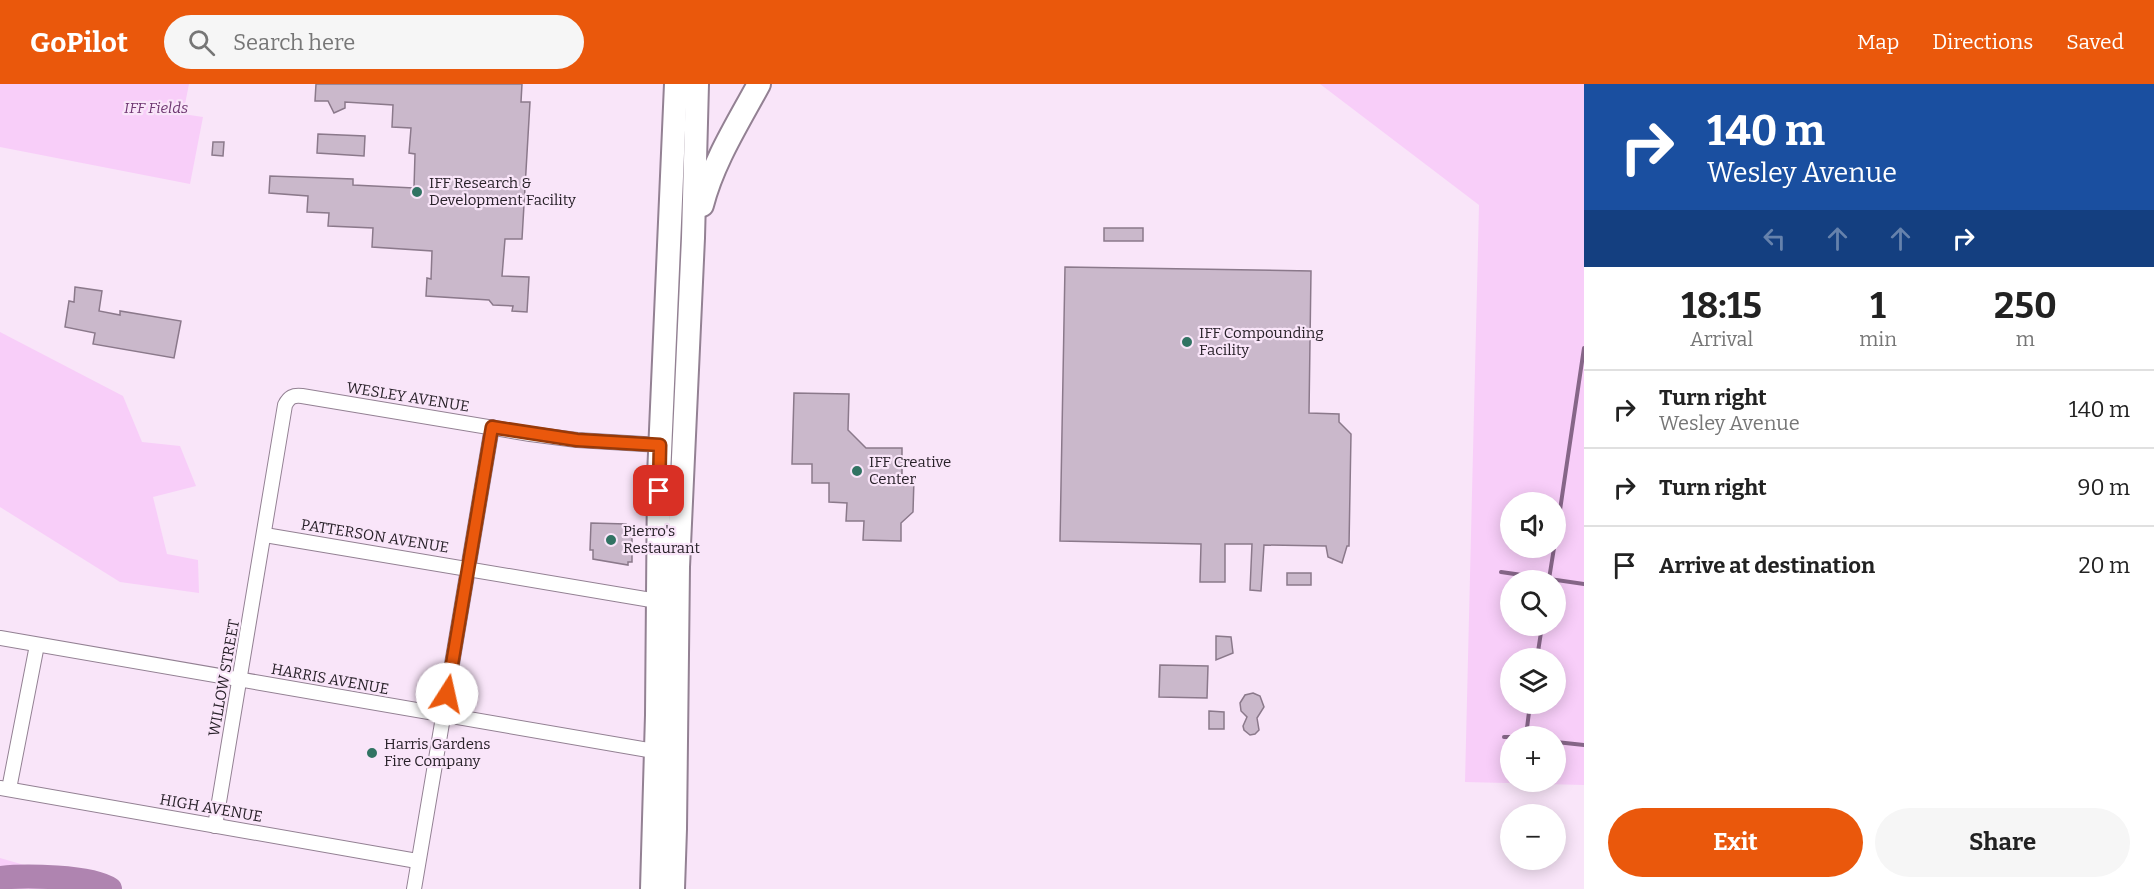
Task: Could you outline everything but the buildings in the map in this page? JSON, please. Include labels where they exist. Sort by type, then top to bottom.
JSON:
[{"type":"highway","points":[[652,889],[654,751],[657,715],[660,445],[676,84]]},
{"type":"highway","points":[[673,889],[678,567],[693,238],[697,84]]},
{"type":"highway","points":[[693,238],[707,184],[759,84]]},
{"type":"street","name":"WESLEY AVENUE","points":[[265,535],[285,405],[292,396],[577,440],[660,445]]},
{"type":"street","points":[[414,889],[492,427]]},
{"type":"street","name":"PATTERSON AVENUE","points":[[265,535],[657,601]]},
{"type":"street","name":"WILLOW STREET","points":[[215,826],[265,535]]},
{"type":"street","name":"HARRIS AVENUE","points":[[0,638],[654,751]]},
{"type":"street","points":[[4,789],[37,645]]},
{"type":"street","name":"HIGH AVENUE","points":[[4,789],[417,861]]},
{"type":"green space","name":"IFF Fields","points":[[0,84],[189,84],[183,114],[203,117],[190,184],[0,147]]},
{"type":"green space","points":[[1320,84],[1584,84],[1584,785],[1566,785],[1566,726],[1500,726],[1500,783],[1465,782],[1479,205]]},
{"type":"green space","points":[[0,332],[123,396],[142,442],[180,446],[196,486],[153,497],[167,554],[198,560],[199,593],[120,582],[0,507]]},
{"type":"green space","points":[[0,858],[107,889],[0,889]]},
{"type":"waterway","points":[[1563,492],[1584,348]]},
{"type":"waterway","points":[[1550,570],[1552,558]]},
{"type":"waterway","points":[[1566,581],[1584,584]]},
{"type":"waterway","points":[[1539,648],[1540,636]]},
{"type":"waterway","points":[[1527,726],[1529,714]]},
{"type":"waterway","points":[[1566,743],[1584,745]]},
{"type":"waterway","points":[[0,878],[73,879],[88,881],[110,889]]},
{"type":"place","name":"IFF Research & Development Facility","points":[[417,192]]},
{"type":"place","name":"IFF Compounding Facility","points":[[1187,342]]},
{"type":"place","name":"IFF Creative Center","points":[[857,471]]},
{"type":"place","name":"Pierro's Restaurant","points":[[611,540]]},
{"type":"place","name":"Harris Gardens Fire Company","points":[[372,753]]},
{"type":"route","points":[[447,694],[492,427],[577,440],[660,445],[659,491]]}]
